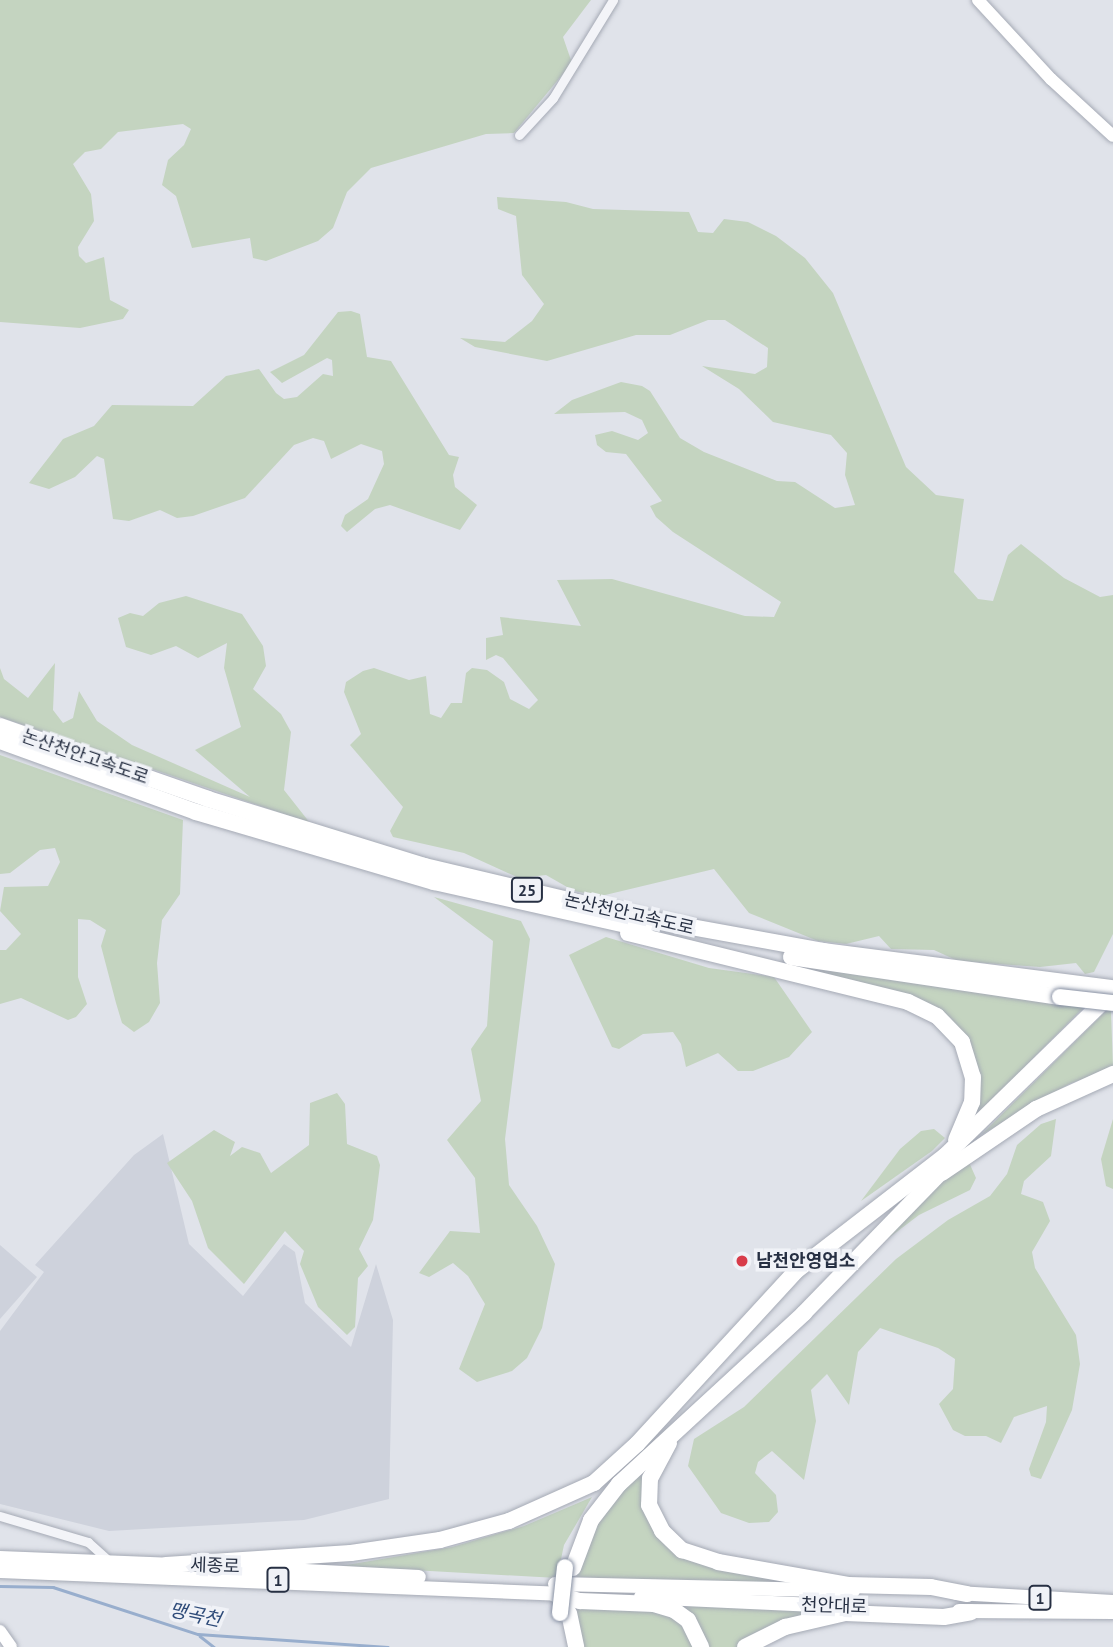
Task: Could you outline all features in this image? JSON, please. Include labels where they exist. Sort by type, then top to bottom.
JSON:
[{"type":"highway","name":"논산천안고속도로","points":[[0,726],[182,791],[424,866],[626,914],[756,940],[1113,990]]},
{"type":"highway","name":"논산천안고속도로","points":[[0,741],[196,812],[434,882],[762,952],[1113,1003]]},
{"type":"highway","points":[[538,906],[673,947],[908,1002],[937,1016],[962,1042],[974,1077],[968,1115],[945,1156]]},
{"type":"highway","points":[[166,1565],[351,1553],[440,1540],[554,1504],[594,1483],[637,1444],[796,1270],[945,1156],[1113,990]]},
{"type":"highway","points":[[569,1567],[591,1520],[618,1484],[823,1294],[934,1178],[1113,1003]]},
{"type":"highway","points":[[934,1178],[1036,1109],[1113,1074]]},
{"type":"highway","points":[[682,1423],[654,1465],[649,1505],[662,1531],[682,1550],[718,1562],[848,1584],[931,1587],[967,1594]]},
{"type":"highway","points":[[567,1647],[565,1613],[569,1548],[594,1501],[637,1444]]},
{"type":"highway","points":[[556,1589],[580,1601],[654,1604],[674,1610],[688,1620],[701,1647]]},
{"type":"highway","points":[[745,1647],[785,1627],[845,1613],[944,1617],[971,1612]]},
{"type":"highway","points":[[565,1613],[576,1647]]},
{"type":"main road","name":"세종로","points":[[0,1558],[109,1561],[556,1589]]},
{"type":"main road","name":"세종로","points":[[0,1571],[556,1589]]},
{"type":"main road","name":"천안대로","points":[[556,1589],[967,1594],[1113,1602]]},
{"type":"main road","name":"천안대로","points":[[556,1589],[971,1612],[1113,1612]]},
{"type":"street","points":[[519,135],[553,98],[613,0]]},
{"type":"street","points":[[978,0],[1051,79],[1113,136]]},
{"type":"street","points":[[0,1517],[88,1542],[109,1561]]},
{"type":"street","points":[[0,1631],[11,1647]]},
{"type":"shaded area","points":[[163,1134],[189,1244],[243,1296],[284,1244],[295,1252],[305,1303],[351,1347],[376,1264],[393,1320],[389,1499],[304,1520],[109,1531],[0,1504],[0,1331],[44,1272],[35,1265],[134,1155]]},
{"type":"shaded area","points":[[0,1245],[37,1277],[0,1319]]},
{"type":"green space","points":[[0,0],[591,0],[563,37],[572,63],[514,133],[486,134],[371,168],[347,192],[333,228],[318,241],[266,261],[253,258],[250,238],[192,248],[176,196],[162,185],[168,160],[184,145],[191,129],[183,124],[118,132],[101,149],[85,152],[73,164],[91,194],[94,221],[78,247],[79,256],[86,263],[104,257],[110,300],[129,310],[123,319],[80,328],[0,322]]},
{"type":"green space","points":[[497,197],[566,202],[593,209],[689,212],[698,232],[713,233],[724,219],[748,222],[776,236],[805,258],[833,293],[906,467],[936,495],[964,499],[954,572],[978,599],[993,601],[1008,555],[1021,544],[1064,578],[1100,597],[1113,595],[1113,934],[1094,972],[1085,974],[1076,963],[1040,967],[958,961],[934,950],[891,949],[879,936],[846,944],[818,941],[749,913],[714,869],[601,896],[574,891],[546,875],[519,878],[464,853],[393,837],[390,831],[403,807],[350,745],[361,734],[344,692],[346,682],[363,671],[374,668],[409,680],[426,676],[430,714],[441,718],[451,703],[462,703],[466,673],[472,668],[487,670],[504,682],[510,699],[529,709],[538,700],[503,658],[496,655],[486,660],[486,638],[503,635],[500,617],[581,626],[557,580],[612,579],[745,616],[774,617],[781,602],[673,532],[656,517],[650,506],[662,501],[626,454],[606,452],[597,445],[595,435],[612,431],[638,440],[648,433],[642,420],[625,412],[554,414],[572,400],[621,382],[642,386],[650,391],[680,438],[704,452],[777,481],[795,482],[835,508],[855,505],[845,475],[847,453],[831,435],[773,422],[739,389],[702,366],[755,374],[767,367],[768,348],[725,320],[708,320],[670,335],[636,335],[547,361],[475,347],[460,338],[505,342],[532,321],[544,304],[522,275],[516,216],[498,209]]},
{"type":"green space","points":[[351,311],[360,314],[367,357],[391,361],[449,455],[459,457],[453,475],[455,487],[477,505],[460,530],[390,505],[375,509],[347,532],[341,526],[345,515],[368,499],[384,464],[382,451],[361,444],[331,459],[324,441],[313,438],[294,445],[245,498],[193,516],[177,518],[160,510],[129,521],[113,519],[104,459],[97,456],[75,477],[49,489],[29,483],[63,439],[94,426],[112,405],[193,406],[226,376],[259,369],[276,393],[284,399],[297,397],[323,374],[333,376],[332,360],[327,358],[282,383],[270,372],[304,355],[338,312]]},
{"type":"green space","points":[[186,596],[242,614],[263,646],[266,666],[253,689],[281,714],[291,732],[284,790],[310,823],[0,717],[0,668],[4,679],[28,698],[55,663],[53,710],[63,723],[73,718],[79,691],[97,721],[132,745],[250,797],[195,750],[241,727],[224,668],[227,643],[198,658],[176,646],[151,655],[126,647],[118,618],[130,613],[143,616],[159,603]]},
{"type":"green space","points":[[0,755],[183,820],[180,894],[162,920],[157,963],[160,1003],[149,1022],[134,1032],[122,1023],[116,1003],[101,946],[106,930],[90,920],[78,919],[78,977],[87,1004],[76,1017],[68,1020],[21,998],[0,1004],[0,950],[6,950],[21,934],[0,911],[4,887],[48,886],[60,862],[55,848],[40,850],[10,873],[0,874]]},
{"type":"green space","points":[[434,897],[521,921],[530,939],[505,1139],[509,1185],[537,1226],[555,1264],[542,1328],[527,1358],[512,1371],[477,1382],[459,1369],[485,1304],[468,1276],[453,1263],[429,1277],[419,1273],[450,1231],[480,1233],[475,1178],[447,1140],[481,1101],[471,1049],[487,1026],[493,941]]},
{"type":"green space","points":[[606,937],[709,968],[774,977],[812,1032],[789,1057],[753,1071],[738,1071],[718,1053],[686,1067],[681,1044],[673,1032],[643,1034],[619,1049],[612,1047],[569,955]]},
{"type":"green space","points":[[732,956],[1084,1007],[968,1124],[977,1099],[943,1015]]},
{"type":"green space","points":[[1107,1010],[1111,1011],[1113,1068],[1069,1084],[981,1135]]},
{"type":"green space","points":[[337,1093],[345,1104],[347,1144],[377,1156],[380,1165],[373,1220],[359,1249],[368,1266],[358,1278],[355,1327],[347,1335],[318,1307],[300,1264],[304,1251],[285,1231],[244,1284],[208,1248],[192,1201],[167,1163],[214,1130],[235,1142],[230,1156],[242,1147],[260,1153],[271,1173],[309,1145],[310,1103]]},
{"type":"green space","points":[[1056,1119],[1051,1156],[1024,1181],[1021,1194],[1043,1202],[1050,1221],[1032,1252],[1035,1268],[1076,1335],[1080,1364],[1072,1410],[1041,1479],[1031,1476],[1029,1469],[1046,1422],[1047,1406],[1014,1417],[1001,1443],[986,1436],[965,1436],[953,1430],[939,1404],[953,1389],[955,1359],[938,1348],[880,1328],[858,1352],[849,1405],[827,1374],[811,1390],[816,1421],[804,1480],[772,1451],[758,1462],[755,1473],[776,1495],[778,1512],[769,1522],[749,1523],[721,1513],[688,1466],[694,1439],[744,1407],[896,1259],[948,1220],[990,1196],[1007,1174],[1017,1145],[1041,1124]]},
{"type":"green space","points":[[1113,1119],[1113,1189],[1106,1186],[1101,1159]]},
{"type":"green space","points":[[934,1129],[945,1138],[932,1151],[861,1201],[900,1149],[921,1131]]},
{"type":"green space","points":[[968,1160],[976,1178],[970,1190],[919,1215],[886,1240],[909,1211]]},
{"type":"green space","points":[[648,1464],[646,1481],[667,1542],[838,1590],[577,1577],[582,1549],[606,1508]]},
{"type":"green space","points":[[592,1497],[564,1545],[557,1578],[341,1566],[452,1547],[524,1526]]},
{"type":"green space","points":[[667,1604],[823,1611],[739,1647],[705,1647]]},
{"type":"green space","points":[[574,1606],[662,1612],[679,1620],[695,1647],[580,1647]]},
{"type":"waterway","name":"맹곡천","points":[[0,1586],[53,1587],[198,1634],[388,1647]]},
{"type":"waterway","points":[[200,1636],[214,1647]]},
{"type":"place","name":"남천안영업소","points":[[742,1261]]}]
